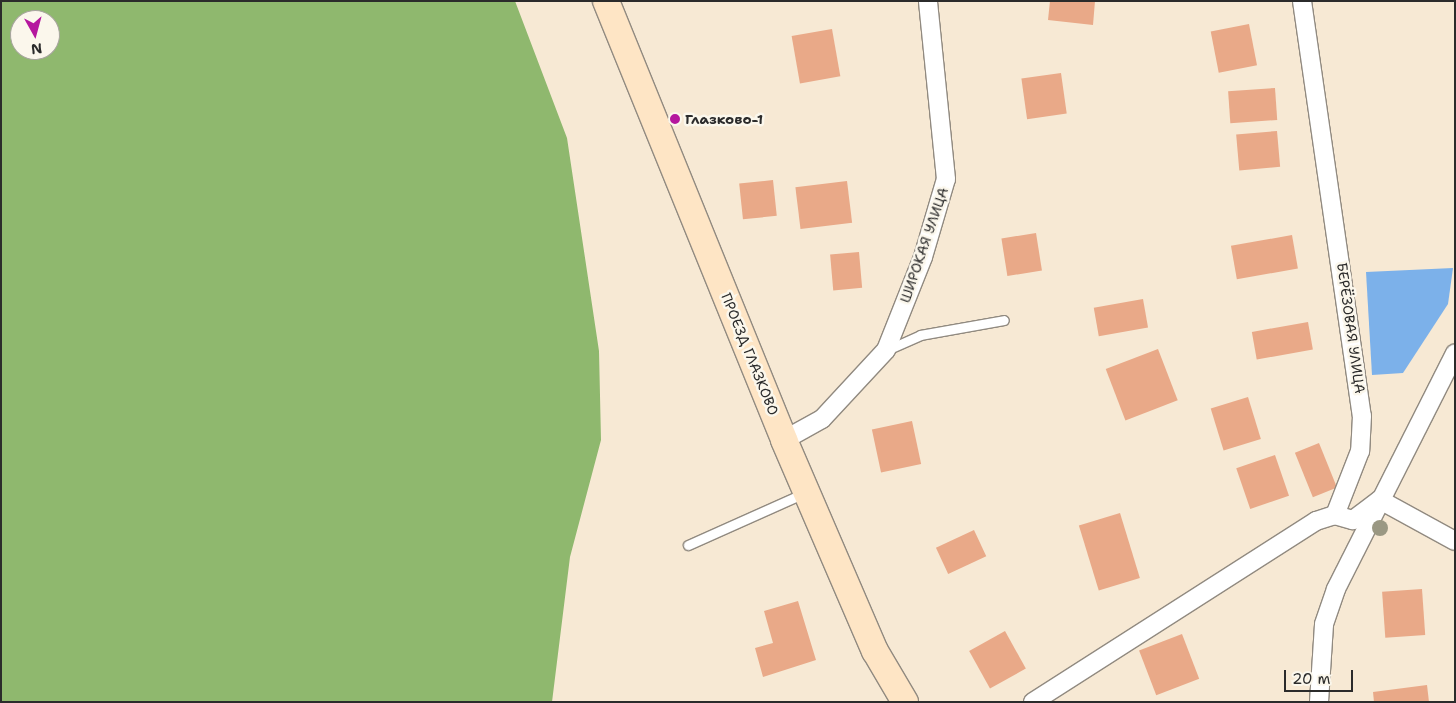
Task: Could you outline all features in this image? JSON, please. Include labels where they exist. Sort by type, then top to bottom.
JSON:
[{"type":"main road","name":"ПРОЕЗД ГЛАЗКОВО","points":[[606,1],[806,492],[879,660],[905,702]]},
{"type":"street","name":"ШИРОКАЯ УЛИЦА","points":[[784,440],[822,419],[886,350],[923,257],[946,179],[928,1]]},
{"type":"street","name":"БЕРЁЗОВАЯ УЛИЦА","points":[[1302,1],[1362,416],[1360,451],[1335,516]]},
{"type":"street","points":[[1319,702],[1324,624],[1336,589],[1455,353]]},
{"type":"street","points":[[1033,702],[1316,521],[1335,516],[1353,520],[1380,500]]},
{"type":"street","points":[[1380,500],[1455,540]]},
{"type":"lane","points":[[886,350],[920,334],[1004,320]]},
{"type":"lane","points":[[688,545],[806,492]]},
{"type":"green space","points":[[1,1],[515,1],[567,138],[599,351],[601,440],[570,557],[552,702],[1,702]]},
{"type":"water","points":[[1453,268],[1448,304],[1403,373],[1372,375],[1366,272]]},
{"type":"building","points":[[1050,1],[1095,1],[1093,25],[1048,20]]},
{"type":"building","points":[[1249,24],[1257,65],[1219,73],[1211,31]]},
{"type":"building","points":[[832,29],[840,76],[800,83],[792,36]]},
{"type":"building","points":[[1061,73],[1067,114],[1027,119],[1021,79]]},
{"type":"building","points":[[1275,88],[1277,120],[1230,123],[1228,91]]},
{"type":"building","points":[[1277,131],[1280,167],[1239,170],[1236,135]]},
{"type":"building","points":[[773,180],[777,216],[743,219],[739,184]]},
{"type":"building","points":[[847,181],[852,223],[801,229],[795,187]]},
{"type":"building","points":[[1036,233],[1042,271],[1007,276],[1001,238]]},
{"type":"building","points":[[1292,235],[1298,268],[1237,279],[1231,246]]},
{"type":"building","points":[[859,252],[862,288],[833,290],[830,255]]},
{"type":"building","points":[[1143,299],[1148,328],[1099,336],[1094,308]]},
{"type":"building","points":[[1308,322],[1313,350],[1257,359],[1252,332]]},
{"type":"building","points":[[1158,349],[1178,400],[1125,420],[1106,369]]},
{"type":"building","points":[[1248,397],[1261,439],[1224,450],[1211,408]]},
{"type":"building","points":[[912,421],[921,464],[881,473],[872,430]]},
{"type":"building","points":[[1319,443],[1337,488],[1313,497],[1295,453]]},
{"type":"building","points":[[1275,455],[1289,496],[1250,509],[1236,468]]},
{"type":"building","points":[[1120,513],[1140,578],[1099,591],[1079,526]]},
{"type":"building","points":[[974,530],[986,556],[948,574],[936,548]]},
{"type":"building","points":[[1422,589],[1425,635],[1385,638],[1382,592]]},
{"type":"building","points":[[798,601],[816,660],[763,677],[755,648],[773,643],[764,611]]},
{"type":"building","points":[[1005,631],[1026,669],[990,688],[969,651]]},
{"type":"building","points":[[1182,634],[1199,679],[1156,695],[1139,650]]},
{"type":"building","points":[[1427,685],[1429,702],[1374,702],[1373,692]]},
{"type":"place","name":"Глазково-1","points":[[675,119]]}]
